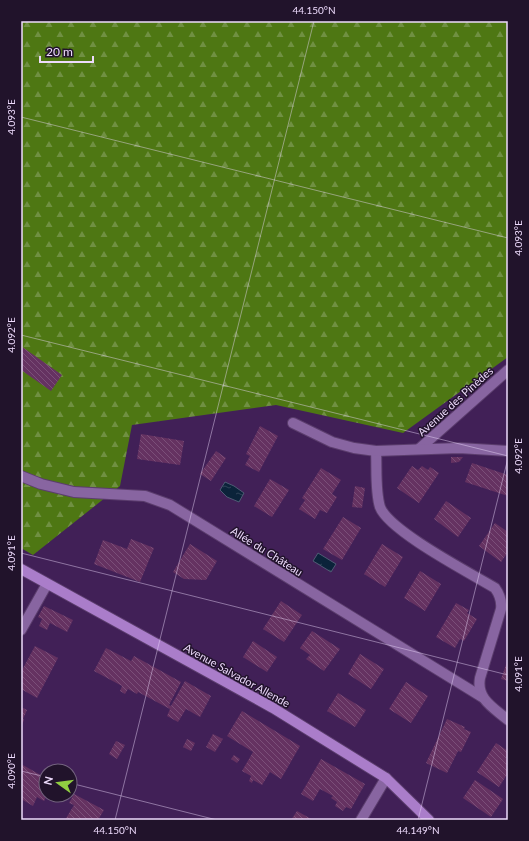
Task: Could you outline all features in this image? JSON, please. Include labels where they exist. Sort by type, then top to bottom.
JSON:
[{"type":"main road","name":"Avenue Salvador Allende","points":[[21,569],[273,708],[386,778],[429,820]]},
{"type":"street","name":"Avenue des Pinèdes","points":[[419,449],[508,370]]},
{"type":"street","points":[[293,423],[332,442],[354,448],[376,451],[459,448],[508,451]]},
{"type":"street","points":[[376,451],[378,498],[381,508],[386,516],[398,528],[413,539],[495,588],[500,597],[501,609],[479,684],[479,690],[482,697]]},
{"type":"street","name":"Allée du Château","points":[[21,476],[41,484],[74,492],[145,496],[170,505],[482,697],[508,720]]},
{"type":"street","points":[[21,630],[47,584]]},
{"type":"street","points":[[362,820],[386,778]]},
{"type":"green space","points":[[21,21],[508,21],[508,357],[403,433],[276,405],[132,425],[120,486],[33,555],[21,548]]},
{"type":"water","points":[[225,482],[244,493],[239,502],[227,497],[220,490]]},
{"type":"water","points":[[318,553],[336,564],[331,572],[313,561]]},
{"type":"building","points":[[21,346],[62,375],[51,391],[21,370]]},
{"type":"building","points":[[260,426],[278,436],[259,472],[245,465],[250,456],[246,454]]},
{"type":"building","points":[[141,434],[184,441],[180,465],[137,459]]},
{"type":"building","points":[[216,451],[226,458],[211,481],[200,474]]},
{"type":"building","points":[[451,457],[463,457],[459,462],[451,463]]},
{"type":"building","points":[[472,463],[508,475],[508,496],[465,482]]},
{"type":"building","points":[[412,466],[418,470],[422,466],[428,470],[430,467],[439,473],[419,503],[397,488]]},
{"type":"building","points":[[321,468],[341,480],[332,494],[337,497],[327,513],[320,510],[315,519],[299,509],[305,500],[302,498]]},
{"type":"building","points":[[270,479],[289,490],[272,517],[254,506]]},
{"type":"building","points":[[355,486],[365,488],[362,508],[352,507]]},
{"type":"building","points":[[446,501],[471,518],[458,537],[434,519]]},
{"type":"building","points":[[343,517],[361,528],[342,560],[323,549]]},
{"type":"building","points":[[495,523],[508,532],[508,552],[501,562],[479,546]]},
{"type":"building","points":[[131,539],[154,548],[140,582],[94,564],[103,540],[127,549]]},
{"type":"building","points":[[190,544],[217,561],[206,580],[184,579],[173,572]]},
{"type":"building","points":[[382,544],[403,557],[385,587],[364,574]]},
{"type":"building","points":[[420,571],[441,584],[425,611],[404,598]]},
{"type":"building","points":[[281,601],[302,615],[284,642],[263,629]]},
{"type":"building","points":[[456,603],[469,610],[467,613],[477,619],[464,641],[460,639],[455,648],[436,637]]},
{"type":"building","points":[[44,606],[73,620],[67,632],[50,623],[47,630],[39,626],[42,619],[38,617]]},
{"type":"building","points":[[312,631],[340,649],[324,671],[306,659],[310,655],[300,648]]},
{"type":"building","points":[[253,641],[277,657],[267,672],[243,657]]},
{"type":"building","points":[[35,646],[58,658],[37,698],[21,689],[21,672]]},
{"type":"building","points":[[106,648],[131,661],[134,656],[181,682],[169,705],[171,706],[185,681],[211,696],[200,717],[186,709],[178,722],[167,716],[170,709],[138,692],[137,694],[128,689],[125,694],[120,691],[122,686],[94,671]]},
{"type":"building","points":[[360,654],[384,669],[371,689],[348,674]]},
{"type":"building","points":[[508,659],[508,681],[501,679]]},
{"type":"building","points":[[406,682],[428,696],[411,723],[389,709]]},
{"type":"building","points":[[338,693],[366,710],[355,727],[327,711]]},
{"type":"building","points":[[21,707],[27,710],[21,727]]},
{"type":"building","points":[[242,711],[300,746],[281,779],[270,772],[262,785],[253,780],[252,783],[249,781],[251,776],[242,771],[253,752],[227,736]]},
{"type":"building","points":[[447,719],[465,727],[464,729],[471,732],[461,752],[458,751],[447,773],[426,763]]},
{"type":"building","points":[[213,734],[223,739],[215,752],[206,747]]},
{"type":"building","points":[[187,739],[195,743],[191,751],[183,747]]},
{"type":"building","points":[[116,741],[125,745],[117,759],[109,754]]},
{"type":"building","points":[[496,743],[508,751],[508,756],[506,759],[508,761],[508,773],[499,787],[477,772]]},
{"type":"building","points":[[234,755],[240,759],[237,763],[231,759]]},
{"type":"building","points":[[321,759],[365,784],[351,809],[346,807],[343,811],[335,806],[337,802],[331,798],[333,796],[320,789],[313,801],[301,794]]},
{"type":"building","points":[[21,764],[38,774],[38,798],[33,806],[21,799]]},
{"type":"building","points":[[475,780],[503,799],[491,817],[463,798]]},
{"type":"building","points":[[78,796],[104,810],[98,820],[65,820],[74,805],[69,803],[78,803]]},
{"type":"building","points":[[297,811],[313,820],[291,820]]}]
